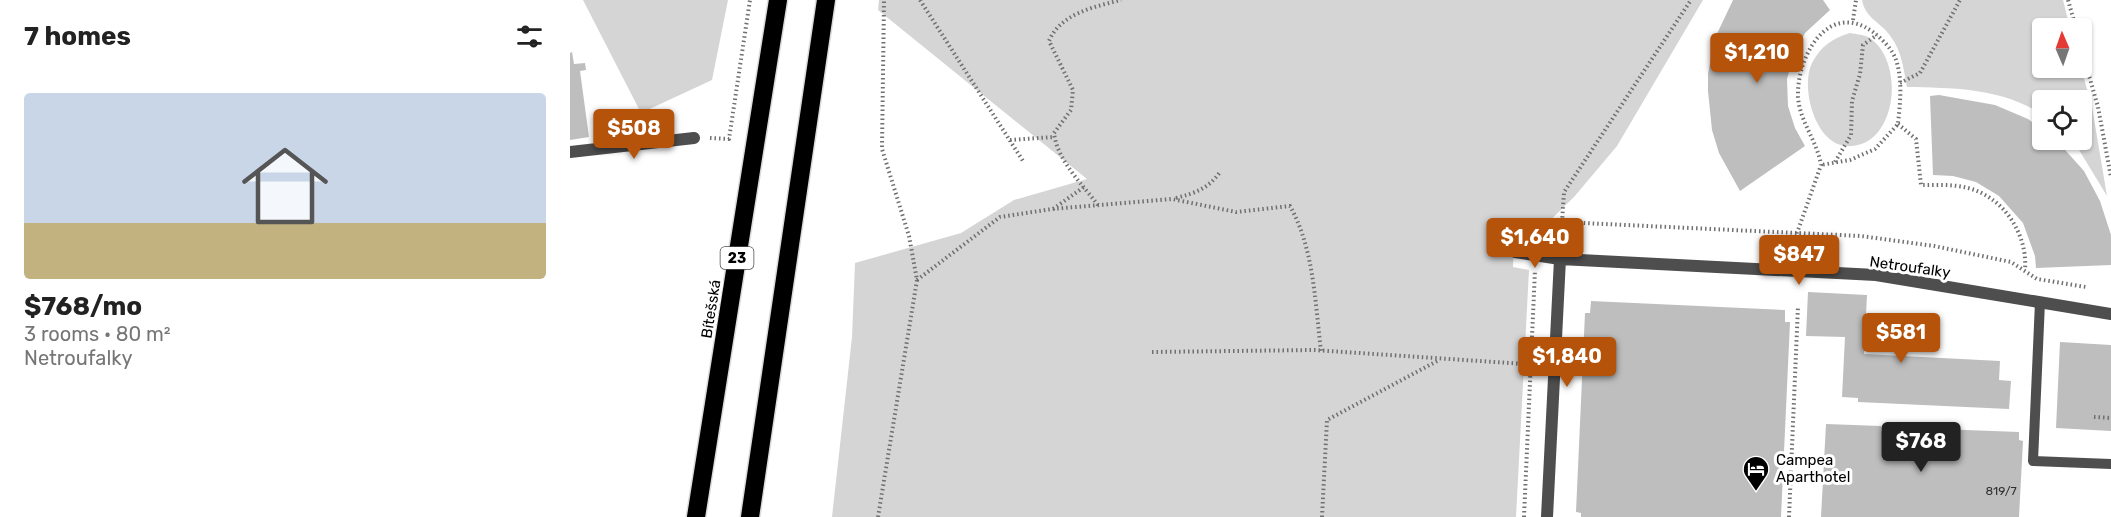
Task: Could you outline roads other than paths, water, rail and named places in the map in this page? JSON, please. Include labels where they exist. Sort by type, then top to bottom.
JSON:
[{"type":"highway","name":"Bítešská","points":[[696,517],[778,0]]},
{"type":"highway","points":[[750,517],[826,0]]},
{"type":"street","points":[[570,152],[694,138]]},
{"type":"street","name":"Netroufalky","points":[[1515,252],[1560,259],[1876,275],[2111,314]]},
{"type":"street","points":[[1547,517],[1560,259]]},
{"type":"lane","points":[[2040,302],[2033,461],[2111,464]]},
{"type":"place","name":"Campea Aparthotel","points":[[1756,492]]}]
